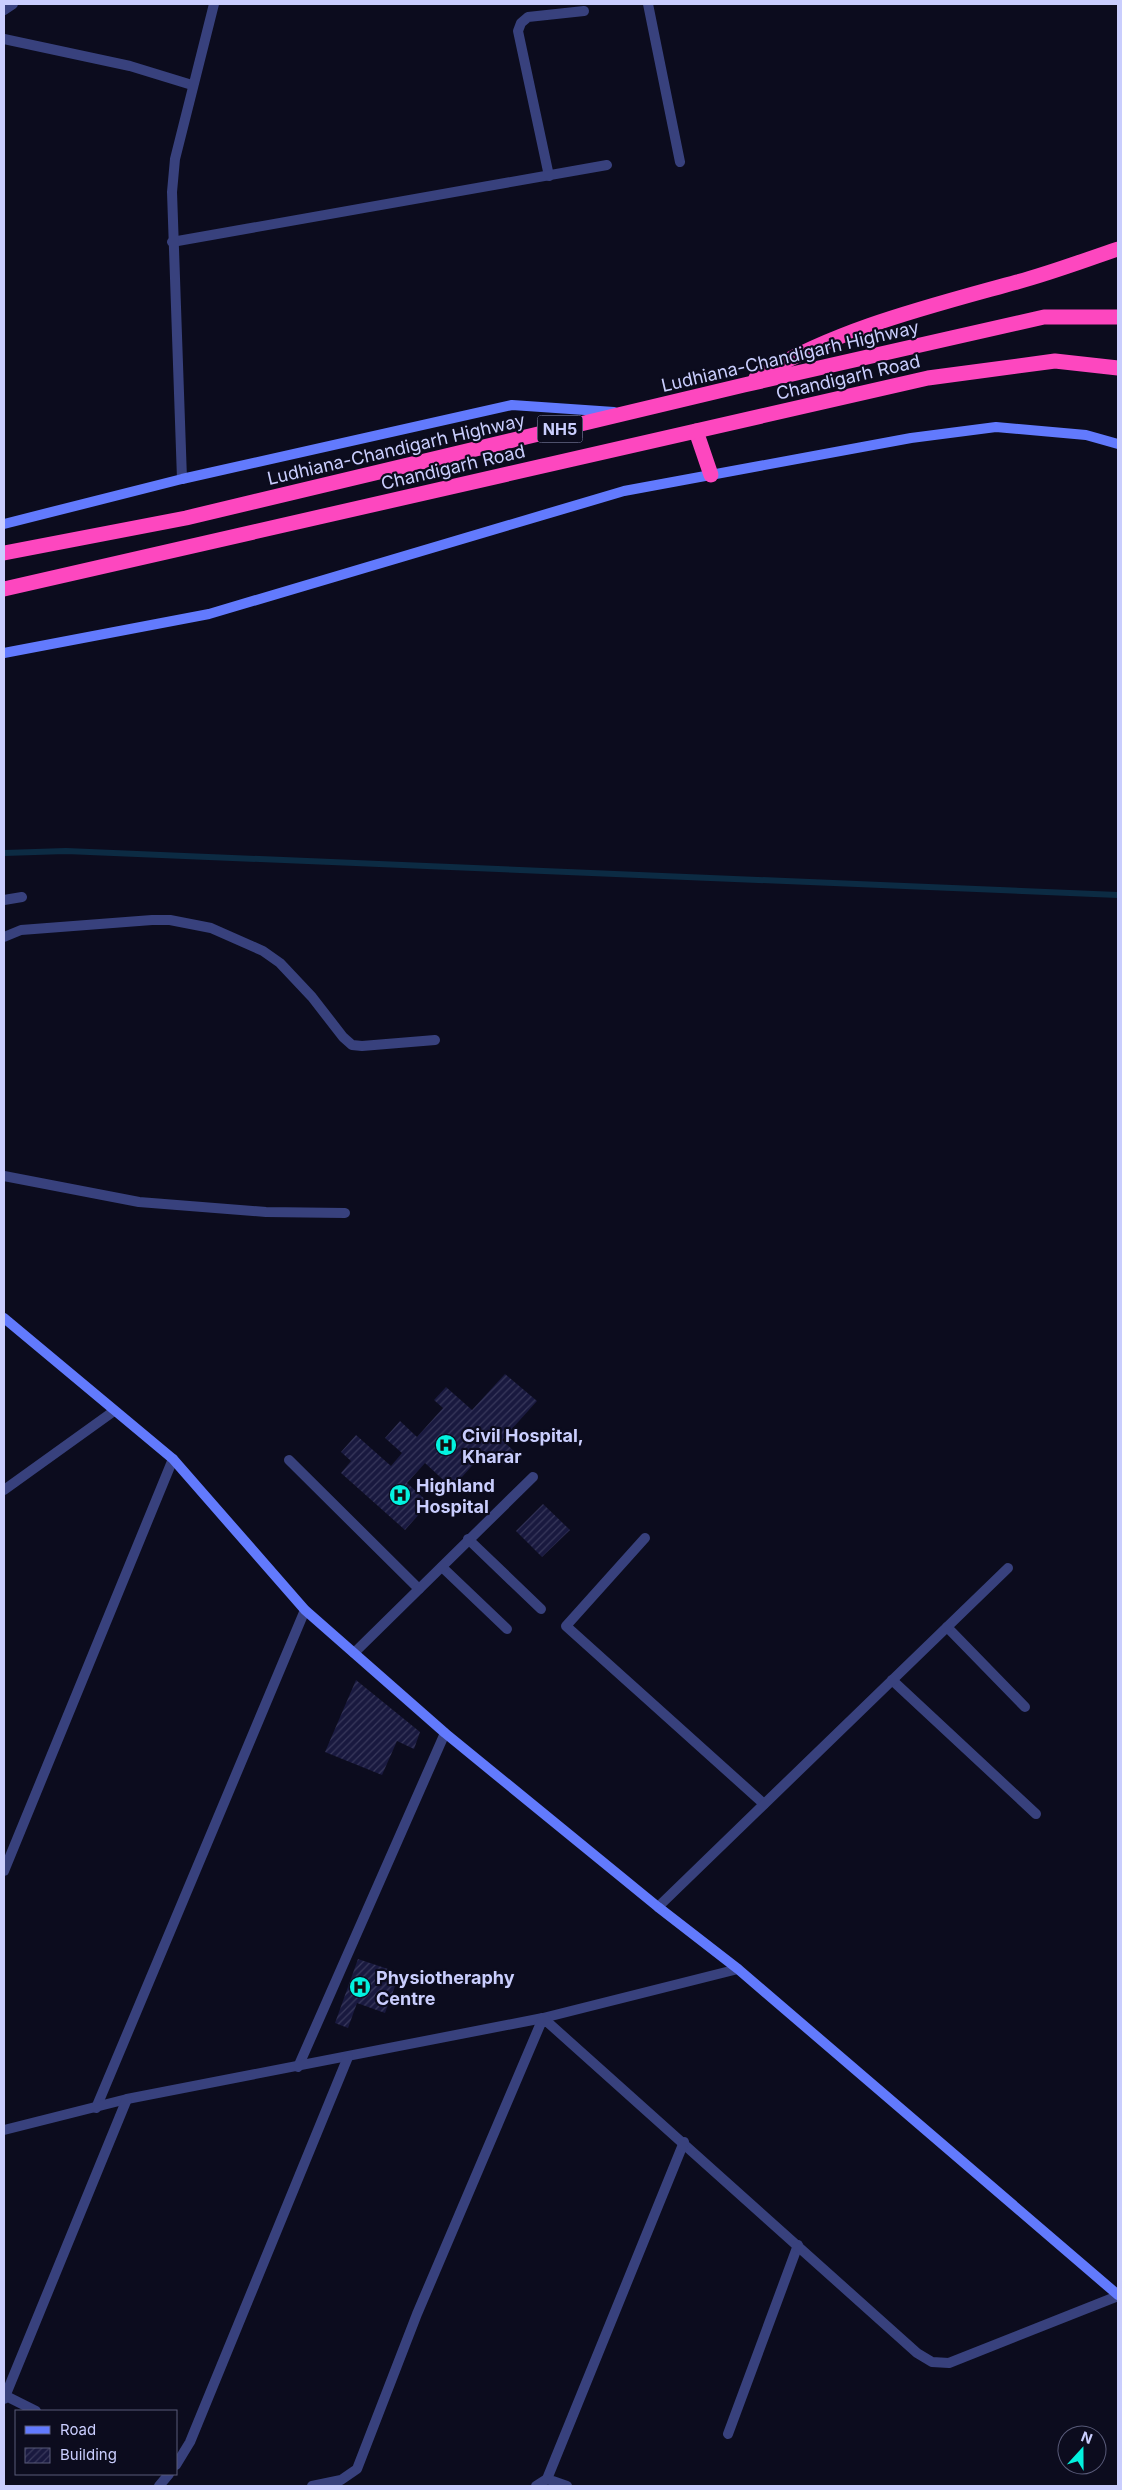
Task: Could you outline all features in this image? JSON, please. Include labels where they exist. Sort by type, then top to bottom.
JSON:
[{"type":"highway","points":[[744,386],[784,361],[853,331],[917,309],[1019,282],[1118,249]]},
{"type":"highway","name":"Ludhiana-Chandigarh Highway","points":[[4,553],[186,518],[627,413],[1044,317],[1118,317]]},
{"type":"highway","name":"Chandigarh Road","points":[[4,589],[928,378],[1056,362],[1118,368]]},
{"type":"highway","points":[[696,431],[711,475]]},
{"type":"street","points":[[4,10],[13,4]]},
{"type":"street","points":[[182,479],[172,242],[172,192],[175,159],[192,85],[214,4]]},
{"type":"street","points":[[648,4],[680,162]]},
{"type":"street","points":[[549,176],[518,31],[521,23],[528,17],[584,11]]},
{"type":"street","points":[[4,39],[130,66],[192,85]]},
{"type":"street","points":[[172,242],[607,166]]},
{"type":"street","points":[[4,524],[182,479],[512,406],[627,413]]},
{"type":"street","points":[[4,653],[209,614],[624,491],[910,438],[996,427],[1086,434],[1118,444]]},
{"type":"street","points":[[4,900],[22,897]]},
{"type":"street","points":[[4,937],[21,930],[152,920],[170,920],[202,926],[263,951],[280,963],[312,997],[332,1026],[352,1045],[362,1046],[435,1040]]},
{"type":"street","points":[[4,1176],[139,1202],[266,1212],[345,1213]]},
{"type":"street","points":[[4,1318],[172,1458],[305,1610],[445,1733],[658,1907],[738,1969],[1118,2295],[949,2364],[932,2362],[917,2353],[684,2142],[543,2018]]},
{"type":"street","points":[[4,1490],[114,1411]]},
{"type":"street","points":[[4,1871],[172,1458]]},
{"type":"street","points":[[289,1460],[419,1589]]},
{"type":"street","points":[[354,1653],[533,1477]]},
{"type":"street","points":[[645,1538],[566,1626],[764,1804]]},
{"type":"street","points":[[468,1539],[541,1609]]},
{"type":"street","points":[[442,1567],[507,1629]]},
{"type":"street","points":[[658,1907],[1008,1568]]},
{"type":"street","points":[[96,2108],[305,1610]]},
{"type":"street","points":[[947,1627],[1025,1707]]},
{"type":"street","points":[[892,1680],[1036,1814]]},
{"type":"street","points":[[298,2066],[445,1733]]},
{"type":"street","points":[[4,2130],[127,2099],[543,2018],[738,1969]]},
{"type":"street","points":[[312,2486],[341,2480],[357,2469],[417,2314],[543,2018]]},
{"type":"street","points":[[178,2461],[190,2442],[348,2057]]},
{"type":"street","points":[[34,2410],[4,2397],[127,2099]]},
{"type":"street","points":[[536,2486],[547,2479],[684,2142]]},
{"type":"street","points":[[728,2434],[798,2245]]},
{"type":"street","points":[[159,2486],[166,2475]]},
{"type":"street","points":[[547,2479],[567,2486]]},
{"type":"building","points":[[505,1374],[537,1401],[502,1440],[516,1453],[505,1465],[496,1457],[489,1465],[480,1457],[452,1488],[425,1463],[407,1483],[429,1503],[405,1530],[341,1473],[351,1461],[341,1452],[356,1435],[391,1466],[402,1453],[385,1438],[400,1421],[417,1437],[443,1408],[434,1400],[446,1387],[472,1410]]},
{"type":"building","points":[[543,1504],[570,1530],[542,1557],[516,1531]]},
{"type":"building","points":[[356,1680],[420,1732],[414,1749],[397,1741],[382,1775],[325,1752]]},
{"type":"building","points":[[358,1959],[400,1973],[385,2013],[357,2003],[348,2028],[335,2023]]},
{"type":"waterway","points":[[4,853],[66,851],[1118,895]]},
{"type":"place","name":"Civil Hospital, Kharar","points":[[446,1445]]},
{"type":"place","name":"Highland Hospital","points":[[400,1495]]},
{"type":"place","name":"Physiotheraphy Centre","points":[[360,1987]]}]
